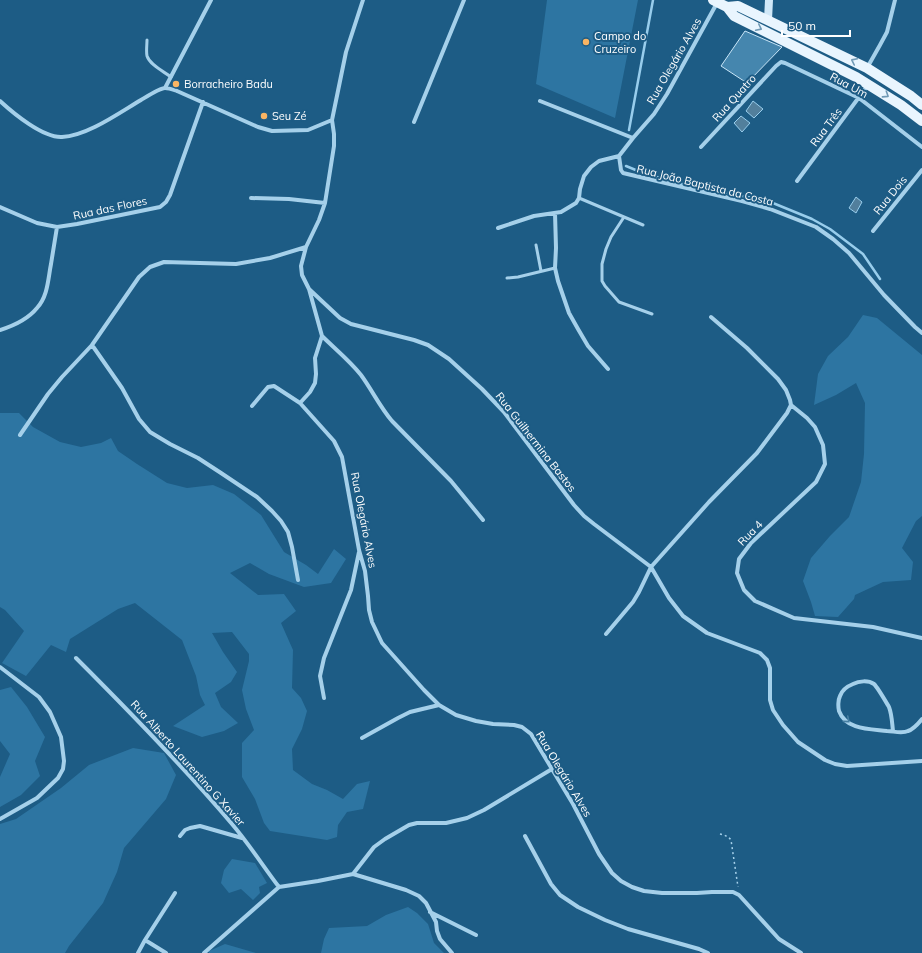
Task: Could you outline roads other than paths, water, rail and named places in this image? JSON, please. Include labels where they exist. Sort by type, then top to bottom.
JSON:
[{"type":"main road","points":[[715,1],[727,7],[734,16],[842,69],[868,84],[901,105],[922,121]]},
{"type":"main road","points":[[727,7],[738,6],[867,68],[922,104]]},
{"type":"street","points":[[165,88],[211,0]]},
{"type":"street","name":"Rua Guilhermina Bastos","points":[[363,0],[346,52],[332,120],[334,146],[325,203],[320,220],[306,247],[301,266],[302,275],[309,289],[340,318],[351,324],[428,345],[449,359],[482,389],[504,412],[574,505],[584,516],[651,567]]},
{"type":"street","points":[[414,122],[464,0]]},
{"type":"street","points":[[768,20],[769,0]]},
{"type":"street","name":"Rua Olegário Alves","points":[[619,156],[654,114],[667,94],[715,1]]},
{"type":"street","points":[[867,68],[887,32],[894,1]]},
{"type":"street","name":"Rua Um","points":[[781,62],[859,98],[922,147]]},
{"type":"street","name":"Rua Quatro","points":[[701,147],[781,62]]},
{"type":"street","name":"Rua Três","points":[[797,181],[868,84]]},
{"type":"street","points":[[0,101],[33,127],[48,135],[61,138],[78,134],[94,127],[151,94],[165,88],[177,91],[258,127],[272,131],[308,130],[332,120]]},
{"type":"street","points":[[540,100],[633,138]]},
{"type":"street","name":"Rua das Flores","points":[[0,207],[37,223],[57,227],[160,207],[166,202],[170,195],[204,102]]},
{"type":"street","points":[[498,228],[534,216],[561,212],[569,208],[576,203],[579,198],[584,176],[591,167],[599,161],[619,156]]},
{"type":"street","name":"Rua João Baptista da Costa","points":[[619,156],[621,170],[623,173],[756,205],[816,227],[849,253],[884,295],[922,333]]},
{"type":"street","name":"Rua Dois","points":[[873,231],[922,170]]},
{"type":"street","points":[[251,198],[325,203]]},
{"type":"street","points":[[555,213],[555,268],[558,281],[569,313],[578,329],[588,346],[608,369]]},
{"type":"street","points":[[0,330],[10,327],[25,318],[37,308],[44,298],[57,227]]},
{"type":"street","points":[[20,435],[48,394],[92,345],[138,277],[150,267],[164,262],[236,264],[270,258],[306,247]]},
{"type":"street","points":[[309,289],[322,336],[360,374],[368,384],[384,412],[451,480],[483,520]]},
{"type":"street","points":[[606,634],[636,597],[651,567],[709,502],[757,453],[787,413],[790,405],[790,400],[786,390],[778,379],[748,348],[711,317]]},
{"type":"street","points":[[300,403],[310,392],[315,383],[315,358],[322,336]]},
{"type":"street","points":[[92,345],[122,388],[139,419],[150,432],[198,458],[257,497],[281,521],[288,532],[298,580]]},
{"type":"street","name":"Rua Olegário Alves","points":[[252,406],[268,387],[274,386],[300,403],[334,441],[342,457],[359,550],[365,571],[369,610],[372,622],[382,643],[439,705],[456,716],[494,724],[514,725],[522,727],[531,734],[573,804],[599,854],[612,873],[621,881],[644,891],[669,893],[733,892],[739,895],[779,939],[801,953]]},
{"type":"street","name":"Rua 4","points":[[790,405],[807,418],[815,427],[823,445],[825,464],[816,482],[751,543],[739,559],[737,572],[744,590],[755,602],[794,618],[873,627],[922,638]]},
{"type":"street","points":[[324,698],[320,676],[324,658],[351,590],[359,550]]},
{"type":"street","points":[[651,567],[669,598],[683,616],[706,633],[760,652],[767,660],[770,668],[770,700],[783,725],[798,742],[825,760],[834,764],[847,766],[922,761]]},
{"type":"street","name":"Rua Alberto Laurentino G Xavier","points":[[76,658],[141,723],[210,799],[233,825],[279,887]]},
{"type":"street","points":[[0,667],[38,697],[50,712],[62,737],[64,761],[63,769],[58,778],[37,798],[0,819]]},
{"type":"street","points":[[893,731],[889,708],[882,694],[873,684],[864,681],[856,682],[847,687],[840,696],[838,708],[841,715],[849,724],[863,729],[903,732],[908,732],[922,720]]},
{"type":"street","points":[[362,738],[410,712],[439,705]]},
{"type":"street","points":[[353,874],[374,847],[384,839],[409,825],[417,823],[446,823],[467,818],[484,810],[552,770]]},
{"type":"street","points":[[180,836],[185,830],[200,826],[242,838]]},
{"type":"street","points":[[525,836],[551,884],[560,895],[578,907],[628,929],[699,949],[708,953]]},
{"type":"street","points":[[204,953],[279,887],[318,882],[353,874],[406,890],[419,896],[426,903],[436,922],[440,939],[452,953]]},
{"type":"street","points":[[138,953],[175,893]]},
{"type":"street","points":[[430,912],[476,935]]},
{"type":"street","points":[[145,940],[166,953]]},
{"type":"lane","points":[[147,40],[147,55],[149,60],[171,77]]},
{"type":"lane","points":[[579,198],[643,225]]},
{"type":"lane","points":[[624,217],[611,237],[606,249],[602,264],[602,280],[605,286],[619,302],[652,314]]},
{"type":"lane","points":[[536,245],[541,271]]},
{"type":"lane","points":[[507,278],[518,277],[555,268]]},
{"type":"waterway","points":[[629,130],[653,0]]},
{"type":"waterway","points":[[626,166],[643,173],[677,183],[768,201],[812,219],[830,229],[863,254],[880,279]]},
{"type":"place","name":"Campo do Cruzeiro","points":[[586,42]]},
{"type":"place","name":"Borracheiro Badu","points":[[176,84]]},
{"type":"place","name":"Seu Zé","points":[[264,116]]}]
